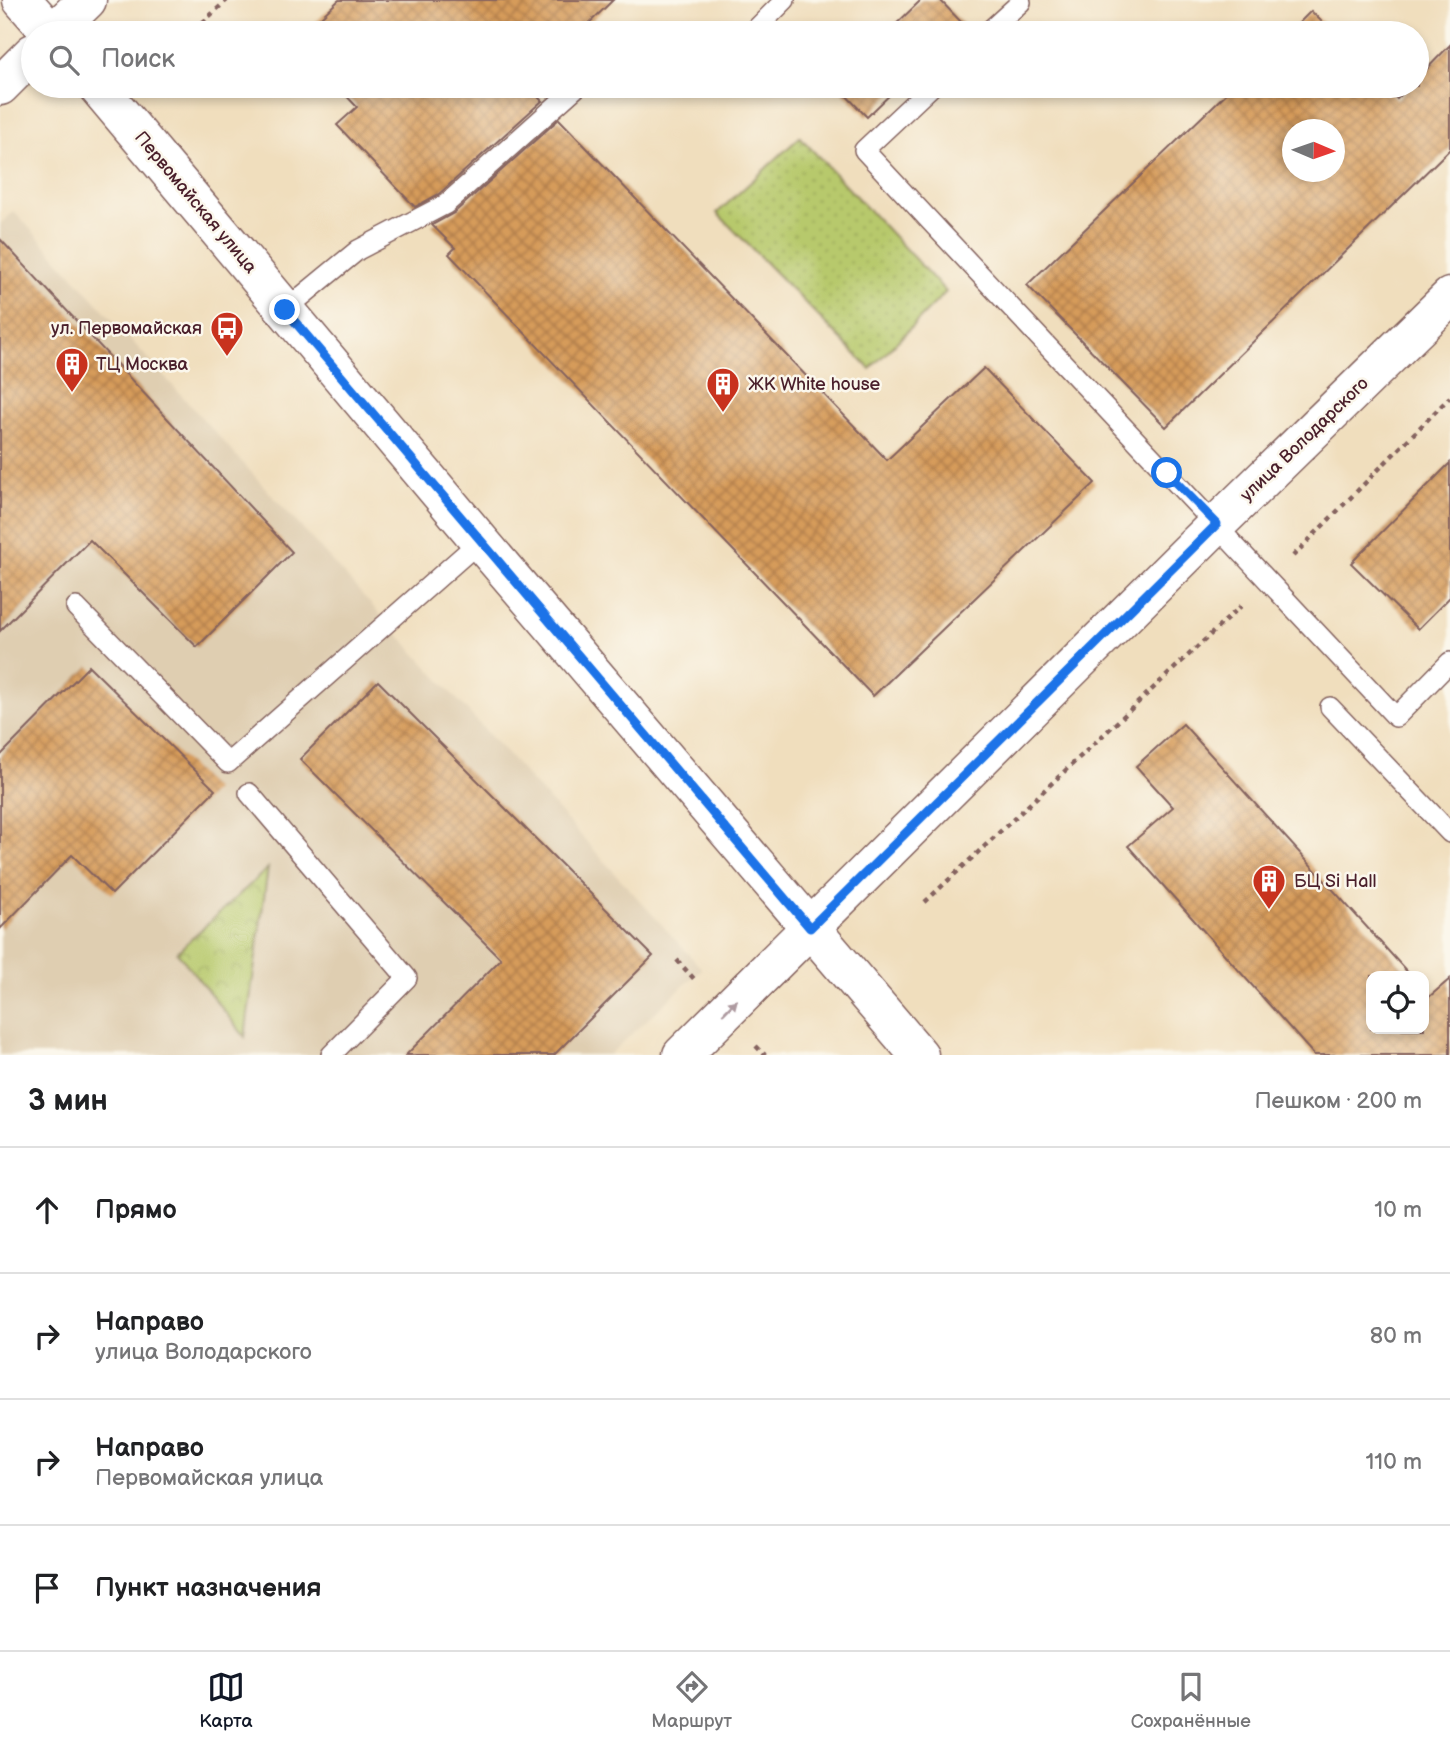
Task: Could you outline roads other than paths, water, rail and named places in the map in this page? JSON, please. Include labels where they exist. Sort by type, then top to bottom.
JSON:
[{"type":"street","points":[[22,0],[41,21]]},
{"type":"street","points":[[65,21],[88,0]]},
{"type":"street","points":[[0,86],[21,65]]},
{"type":"street","name":"Первомайская улица","points":[[107,98],[480,541],[919,1055]]},
{"type":"street","name":"улица Володарского","points":[[682,1055],[1217,524],[1450,298]]},
{"type":"lane","points":[[764,21],[785,0]]},
{"type":"lane","points":[[1001,21],[1021,2]]},
{"type":"lane","points":[[285,310],[358,250],[446,204],[565,98]]},
{"type":"lane","points":[[919,98],[864,150],[1023,322],[1217,524],[1396,717],[1450,662]]},
{"type":"lane","points":[[76,607],[228,763],[480,541]]},
{"type":"lane","points":[[1331,707],[1450,833]]},
{"type":"lane","points":[[249,793],[407,978],[331,1055]]},
{"type":"place","name":"ул. Первомайская","points":[[227,358]]},
{"type":"place","name":"ТЦ Москва","points":[[72,394]]},
{"type":"place","name":"ЖК White house","points":[[723,414]]},
{"type":"place","name":"БЦ Si Hall","points":[[1269,911]]}]
